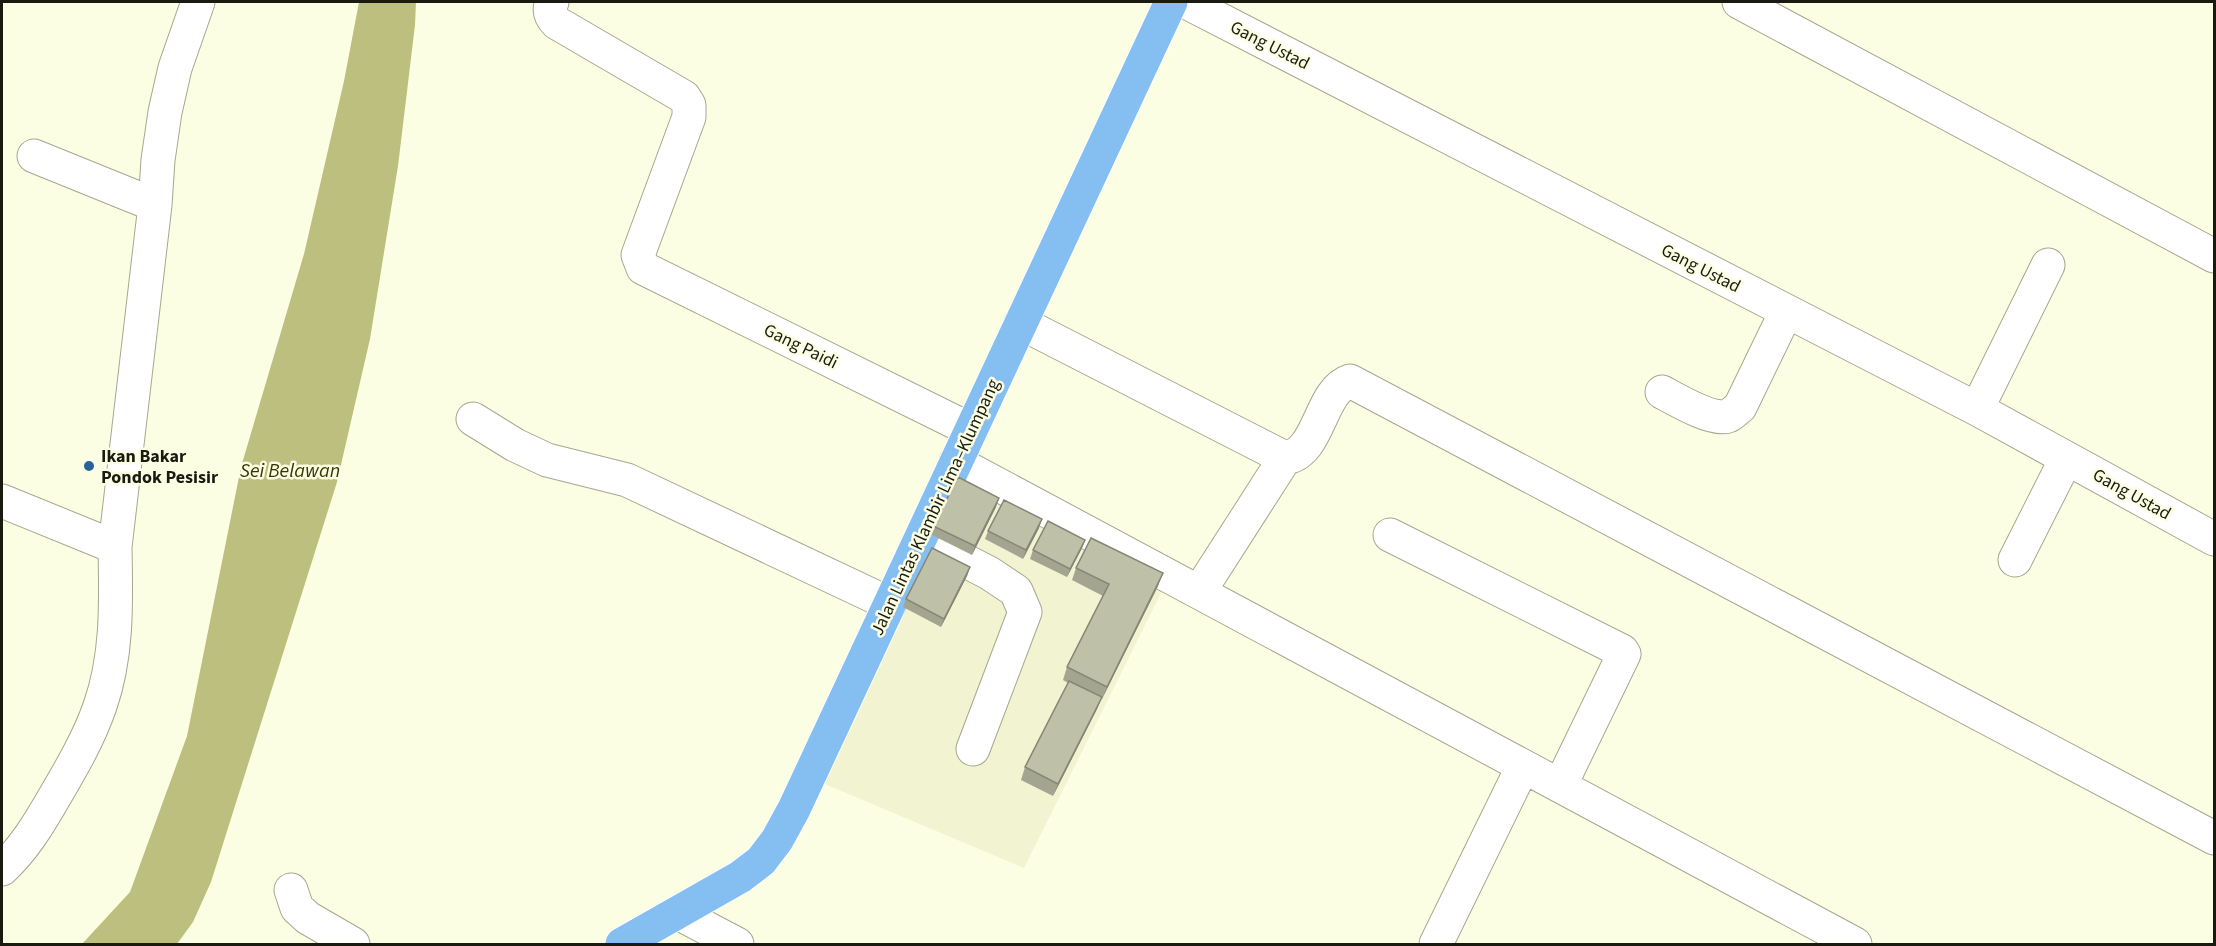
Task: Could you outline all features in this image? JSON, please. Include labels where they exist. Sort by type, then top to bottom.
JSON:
[{"type":"main road","name":"Jalan Lintas Klambir Lima–Klumpang","points":[[622,945],[740,877],[761,861],[777,840],[794,809],[1171,2]]},
{"type":"street","points":[[2,870],[37,827],[85,744],[101,705],[110,666],[116,603],[116,547],[155,205],[158,160],[165,112],[175,68],[197,2]]},
{"type":"street","name":"Gang Paidi","points":[[552,2],[549,9],[550,17],[557,23],[684,97],[689,105],[689,117],[638,255],[640,263],[650,271],[971,430]]},
{"type":"street","name":"Gang Ustad","points":[[1186,2],[1977,409],[2066,459],[2213,535]]},
{"type":"street","points":[[1739,2],[2214,256]]},
{"type":"street","points":[[34,156],[155,205]]},
{"type":"street","points":[[1977,409],[2049,265]]},
{"type":"street","points":[[1662,392],[1710,414],[1719,417],[1728,416],[1740,407],[1786,312]]},
{"type":"street","points":[[1021,323],[1285,458],[1291,458],[1305,446],[1337,388],[1342,383],[1350,381],[2214,838]]},
{"type":"street","points":[[473,419],[515,445],[547,460],[627,480],[890,604]]},
{"type":"street","points":[[1199,592],[1285,458]]},
{"type":"street","points":[[2015,560],[2066,459]]},
{"type":"street","points":[[956,462],[1855,945]]},
{"type":"street","points":[[2,501],[116,547]]},
{"type":"street","points":[[1390,535],[1622,651],[1624,654],[1560,786]]},
{"type":"street","points":[[921,538],[989,573],[1016,591],[1025,612],[973,750]]},
{"type":"street","points":[[1436,945],[1523,766]]},
{"type":"street","points":[[291,890],[297,908],[308,918],[353,945]]},
{"type":"street","points":[[678,913],[737,945]]},
{"type":"shaded area","points":[[957,472],[1167,581],[1024,868],[813,779]]},
{"type":"water","name":"Sei Belawan","points":[[359,2],[416,2],[398,166],[370,339],[337,482],[211,882],[193,922],[177,944],[82,944],[130,892],[187,736],[241,467],[304,254],[344,81]]},
{"type":"building","points":[[958,477],[999,498],[975,546],[933,526]]},
{"type":"building","points":[[1004,500],[1042,519],[1026,550],[988,531]]},
{"type":"building","points":[[1048,521],[1085,540],[1070,569],[1033,550]]},
{"type":"building","points":[[1091,538],[1163,573],[1107,687],[1067,667],[1109,584],[1076,568]]},
{"type":"building","points":[[932,548],[970,567],[944,619],[906,599]]},
{"type":"building","points":[[1069,681],[1102,697],[1058,784],[1025,767]]},
{"type":"place","name":"Ikan Bakar Pondok Pesisir","points":[[89,466]]}]
